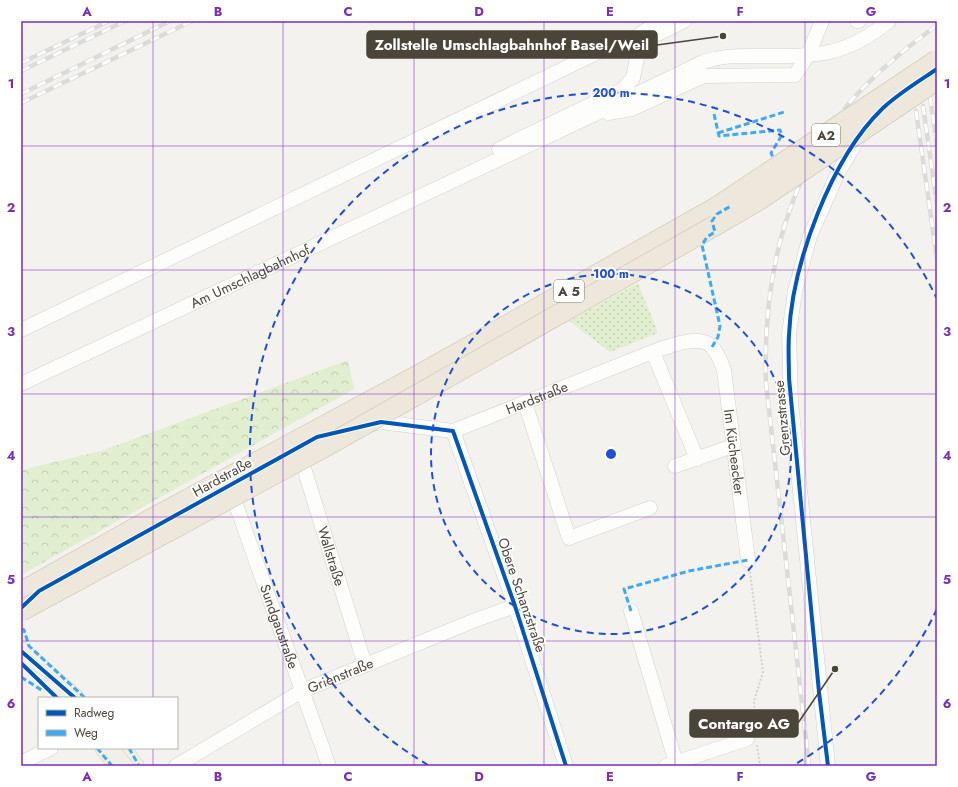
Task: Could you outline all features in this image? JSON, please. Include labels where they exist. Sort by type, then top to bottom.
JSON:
[{"type":"highway","name":"A2","points":[[715,217],[937,60]]},
{"type":"highway","name":"A2","points":[[715,217],[759,200],[937,80]]},
{"type":"highway","name":"A 5","points":[[21,592],[153,518],[715,217]]},
{"type":"highway","name":"A 5","points":[[21,611],[332,443],[715,217]]},
{"type":"main road","points":[[21,651],[74,697]]},
{"type":"main road","points":[[21,663],[57,697]]},
{"type":"main road","points":[[105,749],[120,766]]},
{"type":"main road","points":[[121,749],[135,766]]},
{"type":"street","points":[[627,42],[660,21]]},
{"type":"street","points":[[21,330],[607,48],[660,33],[684,21]]},
{"type":"street","points":[[591,116],[632,109],[704,76],[795,75],[808,56],[822,21]]},
{"type":"street","points":[[591,116],[703,62],[721,56],[808,56],[828,53],[849,46],[870,35],[889,21]]},
{"type":"street","points":[[478,168],[485,156],[525,135],[623,89],[633,78],[637,58],[627,42]]},
{"type":"street","name":"Grenzstrasse","points":[[828,766],[819,692],[789,378],[789,334],[795,291],[812,230],[837,175],[855,142],[882,109],[901,93],[937,69]]},
{"type":"street","name":"Am Umschlagbahnhof","points":[[21,384],[591,116]]},
{"type":"street","name":"Hardstraße","points":[[21,608],[39,591],[317,437],[380,422],[453,432],[653,352],[686,342],[703,342],[712,347]]},
{"type":"street","name":"Im Kücheacker","points":[[712,347],[724,370],[748,560]]},
{"type":"street","points":[[653,352],[697,459]]},
{"type":"street","points":[[524,403],[568,538],[650,508]]},
{"type":"street","name":"Obere Schanzstraße","points":[[453,432],[515,606],[566,766]]},
{"type":"street","points":[[675,466],[733,446]]},
{"type":"street","name":"Wallstraße","points":[[298,448],[365,665]]},
{"type":"street","name":"Sundgaustraße","points":[[229,486],[329,766]]},
{"type":"street","name":"Grienstraße","points":[[176,766],[302,691],[473,621],[515,606]]},
{"type":"street","points":[[631,611],[671,764],[753,739]]},
{"type":"street","points":[[21,762],[38,752],[48,749]]},
{"type":"path","points":[[748,560],[763,672],[754,701],[753,739],[760,766]]},
{"type":"green space","points":[[638,283],[658,333],[610,352],[569,321]]},
{"type":"green space","points":[[348,360],[354,389],[21,575],[21,470],[101,451]]},
{"type":"tram line","points":[[21,662],[73,697]]},
{"type":"tram line","points":[[122,749],[135,766]]},
{"type":"railway","points":[[21,63],[109,21]]},
{"type":"railway","points":[[21,71],[125,21]]},
{"type":"railway","points":[[21,94],[170,21]]},
{"type":"railway","points":[[21,103],[192,21]]},
{"type":"railway","points":[[809,766],[766,383],[766,350],[771,285],[777,253],[797,191],[810,162],[827,133],[850,102],[877,74],[937,25]]},
{"type":"railway","points":[[930,97],[937,144]]},
{"type":"railway","points":[[923,106],[937,204]]},
{"type":"railway","points":[[916,111],[937,259]]},
{"type":"marked path","points":[[718,133],[784,112]]},
{"type":"marked path","points":[[714,114],[719,136],[780,130],[782,135],[771,153],[774,159]]},
{"type":"marked path","points":[[712,347],[718,337],[720,326],[702,245],[707,237],[715,232],[712,221],[717,214],[731,206]]},
{"type":"marked path","points":[[631,611],[624,589],[689,571],[748,560]]},
{"type":"marked path","points":[[21,629],[24,630],[29,646],[84,697]]},
{"type":"marked path","points":[[21,677],[43,691]]},
{"type":"marked path","points":[[98,749],[112,766]]},
{"type":"marked path","points":[[130,749],[139,766]]},
{"type":"cycle path","points":[[828,766],[819,692],[789,378],[789,340],[792,307],[806,245],[831,183],[847,155],[864,129],[883,108],[902,92],[937,69]]},
{"type":"cycle path","points":[[21,608],[39,591],[317,437],[381,422],[453,431],[515,606],[566,766]]},
{"type":"cycle path","points":[[21,651],[74,697]]},
{"type":"cycle path","points":[[21,663],[56,697]]},
{"type":"place","name":"Zollstelle Umschlagbahnhof Basel/Weil","points":[[723,36]]},
{"type":"place","name":"Contargo AG","points":[[835,669]]}]
